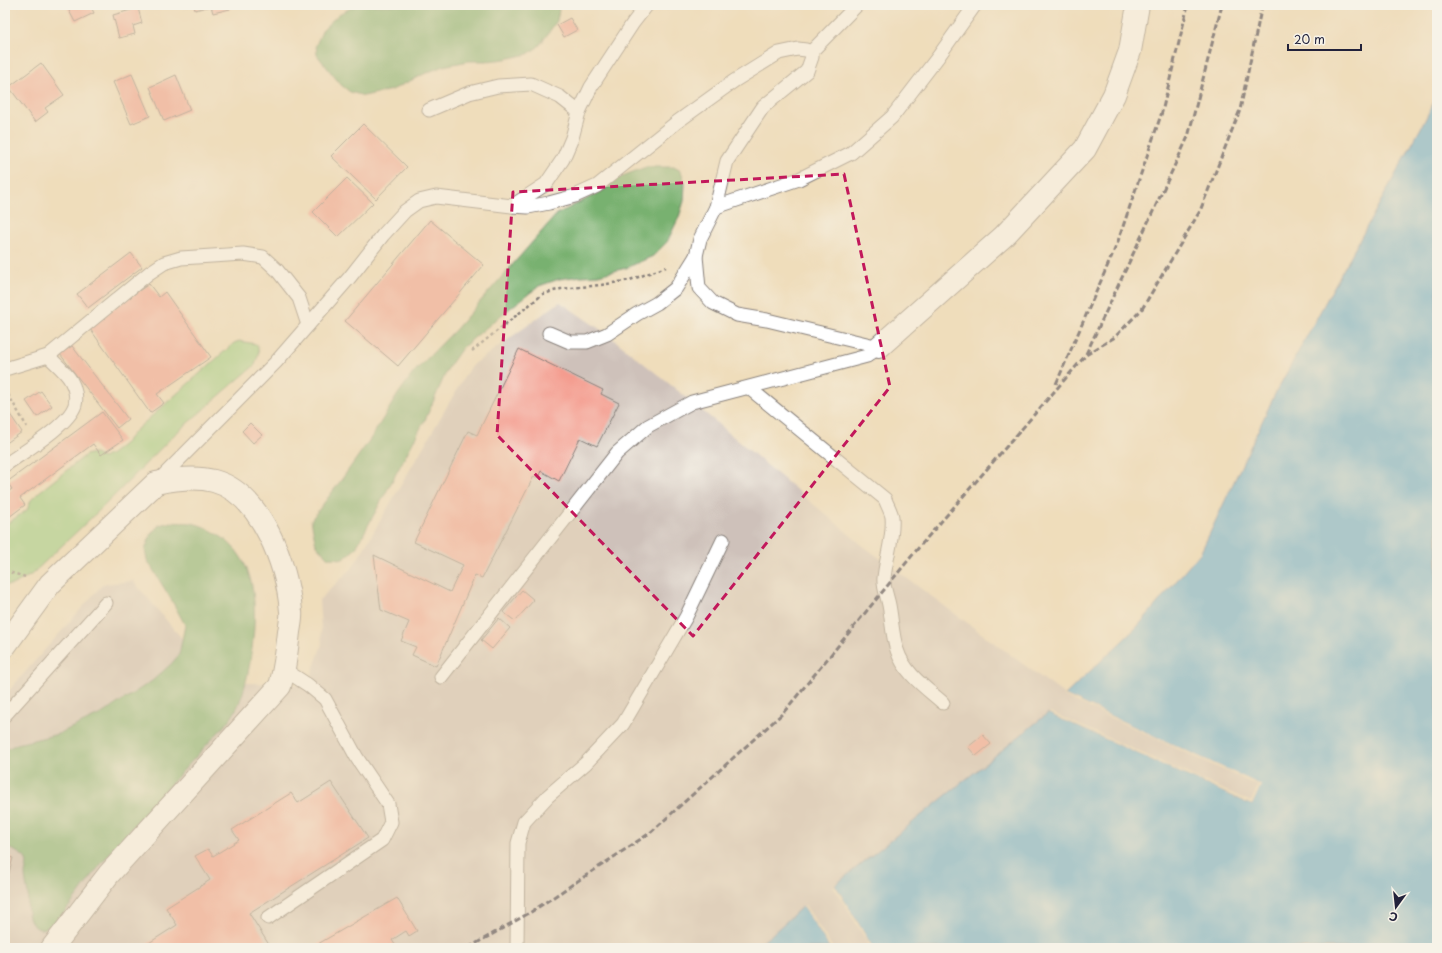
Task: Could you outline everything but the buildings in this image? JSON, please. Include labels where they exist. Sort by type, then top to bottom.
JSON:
[{"type":"street","points":[[879,347],[1004,236],[1085,148],[1114,95],[1130,51],[1138,5]]},
{"type":"street","points":[[5,646],[50,584],[156,483],[179,478],[214,481],[236,491],[258,514],[275,546],[284,572],[292,612],[285,670],[280,686],[109,874],[52,948]]},
{"type":"lane","points":[[512,206],[546,184],[563,159],[572,138],[579,112],[591,87],[633,23],[647,5]]},
{"type":"lane","points":[[811,52],[857,5]]},
{"type":"lane","points":[[716,207],[799,179],[851,153],[892,117],[976,5]]},
{"type":"lane","points":[[156,483],[276,362],[350,278],[404,210],[419,201],[436,197],[528,207],[575,196],[597,186],[677,122],[734,81],[779,53],[798,49],[811,52]]},
{"type":"lane","points":[[811,52],[812,57],[807,71],[763,107],[728,161],[716,207],[700,239],[696,256],[699,288],[712,304],[737,315],[767,320],[879,347]]},
{"type":"lane","points":[[429,110],[469,93],[498,86],[531,84],[560,97],[579,112]]},
{"type":"lane","points":[[5,369],[48,356],[149,273],[164,263],[181,258],[243,254],[262,257],[276,270],[299,298],[308,325]]},
{"type":"lane","points":[[549,333],[570,342],[587,342],[608,334],[637,314],[657,303],[676,288],[696,256]]},
{"type":"lane","points":[[441,677],[617,453],[648,426],[692,402],[867,356],[879,347]]},
{"type":"lane","points":[[5,465],[37,443],[66,419],[75,404],[76,394],[71,380],[48,356]]},
{"type":"lane","points":[[749,388],[885,499],[892,516],[883,579],[897,651],[906,668],[922,685],[943,703]]},
{"type":"lane","points":[[517,948],[518,843],[524,822],[548,796],[586,763],[623,724],[686,617],[723,540]]},
{"type":"lane","points":[[5,715],[106,603]]},
{"type":"lane","points":[[268,918],[382,840],[391,822],[388,804],[357,758],[325,699],[308,685],[285,670]]},
{"type":"path","points":[[472,351],[543,294],[561,289],[601,285],[630,280],[696,256]]},
{"type":"path","points":[[5,389],[37,443]]},
{"type":"highlighted area","points":[[844,174],[890,387],[693,636],[497,435],[513,192]]},
{"type":"shaded area","points":[[560,302],[607,334],[692,402],[862,545],[1065,695],[1261,785],[1252,805],[835,885],[873,948],[830,948],[803,907],[755,948],[5,948],[5,695],[103,584],[133,581],[219,682],[308,685],[322,644],[319,600],[353,567],[470,367]]},
{"type":"green space","points":[[357,5],[557,5],[559,10],[557,21],[539,46],[528,54],[505,59],[469,61],[443,66],[392,90],[364,96],[350,92],[341,85],[317,55],[316,45],[323,29],[339,14]]},
{"type":"green space","points":[[646,167],[674,167],[681,171],[685,183],[684,201],[679,217],[667,242],[653,256],[626,268],[598,275],[559,279],[539,286],[462,348],[448,368],[426,418],[356,548],[344,559],[328,558],[316,545],[311,520],[371,438],[398,394],[414,372],[456,329],[557,214],[604,190],[622,176]]},
{"type":"green space","points":[[239,341],[256,344],[258,357],[255,365],[175,434],[107,503],[31,575],[12,585],[5,585],[5,525],[27,510],[31,500],[39,492],[86,455],[93,453],[103,458],[111,454],[125,443],[136,430],[234,343]]},
{"type":"green space","points":[[171,522],[192,523],[214,532],[230,544],[240,556],[247,570],[252,585],[254,600],[254,633],[251,658],[242,696],[234,714],[229,721],[135,824],[100,865],[73,902],[50,926],[43,929],[37,928],[33,925],[28,913],[28,895],[25,874],[27,865],[26,861],[20,854],[5,847],[5,750],[17,744],[58,734],[103,713],[152,681],[179,655],[185,625],[147,560],[145,550],[151,534],[159,525]]},
{"type":"water","points":[[1437,96],[1437,948],[873,948],[835,885],[1048,713],[1252,805],[1260,785],[1065,695],[1137,627],[1201,552],[1275,394]]},
{"type":"water","points":[[803,906],[830,948],[755,948],[770,936]]},
{"type":"pier","points":[[1065,695],[1261,785],[1252,805],[1048,713],[1050,712],[1251,802],[1258,786],[1064,696]]},
{"type":"pier","points":[[835,885],[873,948],[871,948],[833,886]]},
{"type":"pier","points":[[805,905],[832,948],[830,948],[803,906]]},
{"type":"railway","points":[[1056,384],[1117,244],[1162,112],[1188,5]]},
{"type":"railway","points":[[1086,354],[1188,137],[1222,5]]},
{"type":"railway","points":[[468,948],[531,912],[650,833],[783,713],[920,546],[1086,355],[1115,337],[1142,309],[1200,211],[1240,110],[1262,5]]}]
